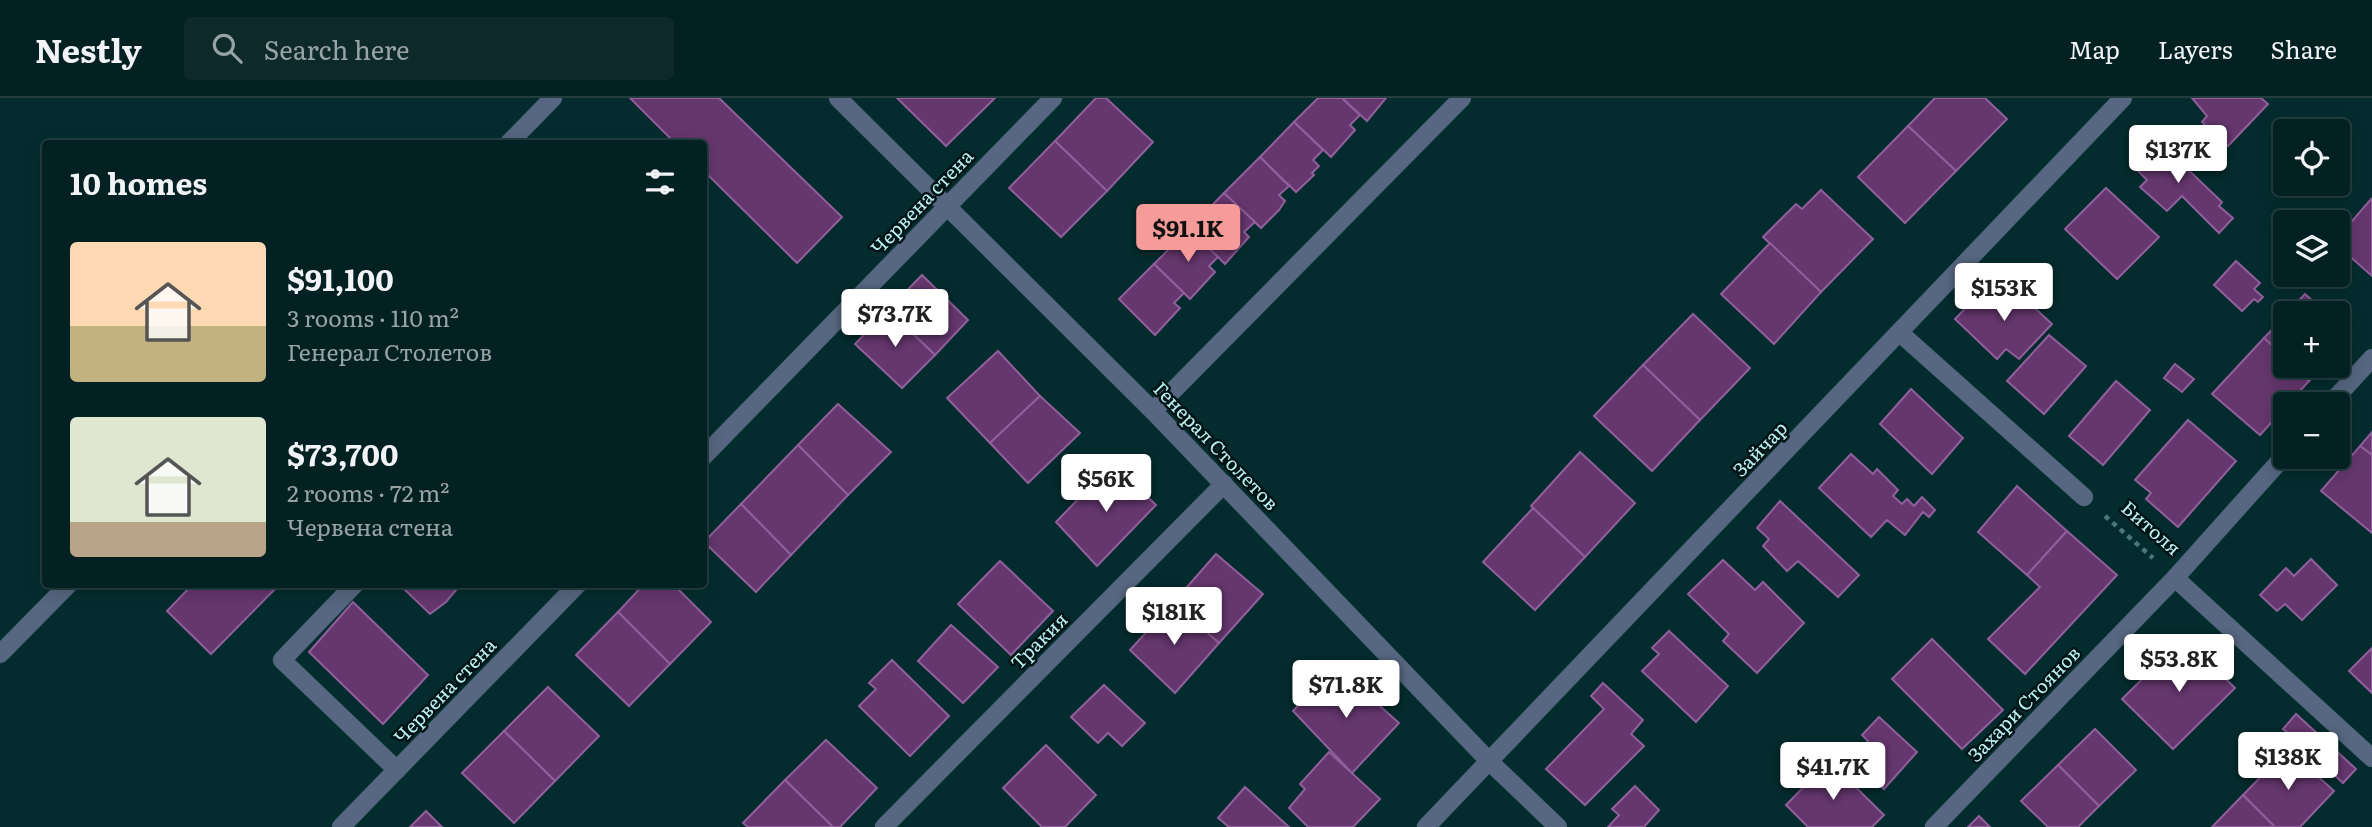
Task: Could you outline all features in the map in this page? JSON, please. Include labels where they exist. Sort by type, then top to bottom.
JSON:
[{"type":"street","points":[[512,140],[553,98]]},
{"type":"street","name":"Генерал Столетов","points":[[838,98],[949,205],[1153,411],[1490,762],[1559,827]]},
{"type":"street","name":"Червена стена","points":[[707,453],[1053,98]]},
{"type":"street","points":[[1153,411],[1462,98]]},
{"type":"street","name":"Зайчар","points":[[1426,827],[2123,98]]},
{"type":"street","points":[[1900,332],[2084,497]]},
{"type":"street","points":[[2341,392],[2372,358]]},
{"type":"street","name":"Захари Стоянов","points":[[1934,827],[2175,578],[2273,469]]},
{"type":"street","name":"Тракия","points":[[884,827],[1224,484]]},
{"type":"street","name":"Битоля","points":[[2175,578],[2372,758]]},
{"type":"street","points":[[0,654],[65,588]]},
{"type":"street","points":[[351,588],[282,660],[397,771]]},
{"type":"street","name":"Червена стена","points":[[341,827],[574,588]]},
{"type":"path","name":"Битоля","points":[[2084,497],[2175,578]]},
{"type":"building","points":[[630,98],[719,98],[842,217],[797,263],[707,174],[707,140],[672,140]]},
{"type":"building","points":[[897,98],[995,98],[946,146]]},
{"type":"building","points":[[1096,98],[1106,98],[1153,142],[1107,191],[1055,141]]},
{"type":"building","points":[[1318,98],[1342,98],[1360,115],[1350,125],[1355,130],[1331,157],[1294,122]]},
{"type":"building","points":[[1342,98],[1386,98],[1367,121]]},
{"type":"building","points":[[1935,98],[1985,98],[2007,119],[1956,171],[1908,126]]},
{"type":"building","points":[[2192,98],[2261,98],[2268,104],[2228,146],[2202,122],[2207,116]]},
{"type":"building","points":[[1294,122],[1323,150],[1313,160],[1319,166],[1312,173],[1314,175],[1296,192],[1260,157]]},
{"type":"building","points":[[1908,126],[1956,171],[1905,223],[1858,177]]},
{"type":"building","points":[[2155,138],[2222,202],[2219,206],[2233,218],[2219,233],[2182,196],[2167,211],[2140,187],[2147,180],[2131,164]]},
{"type":"building","points":[[1055,141],[1107,191],[1061,237],[1009,188]]},
{"type":"building","points":[[1260,157],[1289,186],[1279,195],[1285,201],[1279,210],[1261,228],[1224,193]]},
{"type":"building","points":[[2106,188],[2159,237],[2117,279],[2065,229]]},
{"type":"building","points":[[1821,190],[1873,239],[1821,292],[1763,237],[1796,204],[1802,209]]},
{"type":"building","points":[[1224,193],[1255,222],[1244,232],[1249,237],[1225,264],[1189,229]]},
{"type":"building","points":[[2372,198],[2372,276],[2350,257],[2350,223]]},
{"type":"building","points":[[1189,229],[1218,257],[1209,266],[1215,272],[1190,299],[1154,264]]},
{"type":"building","points":[[1770,243],[1821,292],[1774,344],[1721,294]]},
{"type":"building","points":[[2236,261],[2260,283],[2254,289],[2263,297],[2258,302],[2254,299],[2242,311],[2214,285]]},
{"type":"building","points":[[1154,264],[1184,293],[1174,303],[1180,308],[1155,335],[1119,299]]},
{"type":"building","points":[[922,275],[968,320],[935,355],[888,310]]},
{"type":"building","points":[[2011,286],[2052,324],[2019,359],[2006,349],[1997,359],[1955,319],[1984,289],[1996,301]]},
{"type":"building","points":[[2305,294],[2313,301],[2298,301]]},
{"type":"building","points":[[888,310],[935,355],[902,388],[855,344]]},
{"type":"building","points":[[1693,314],[1750,368],[1700,420],[1643,365]]},
{"type":"building","points":[[2273,329],[2273,346],[2264,338]]},
{"type":"building","points":[[2049,335],[2086,366],[2044,414],[2007,381]]},
{"type":"building","points":[[2264,338],[2273,346],[2273,378],[2306,378],[2309,381],[2299,392],[2273,392],[2273,421],[2260,435],[2212,394]]},
{"type":"building","points":[[998,351],[1040,396],[990,443],[947,398]]},
{"type":"building","points":[[2175,364],[2194,379],[2182,392],[2164,378]]},
{"type":"building","points":[[1643,365],[1700,420],[1652,471],[1594,416]]},
{"type":"building","points":[[2116,381],[2150,410],[2103,465],[2069,436]]},
{"type":"building","points":[[1911,389],[1963,438],[1932,474],[1880,424]]},
{"type":"building","points":[[1040,396],[1080,433],[1028,483],[990,443]]},
{"type":"building","points":[[838,404],[891,452],[848,495],[798,445]]},
{"type":"building","points":[[2188,420],[2236,461],[2178,527],[2146,499],[2151,493],[2135,480]]},
{"type":"building","points":[[2372,432],[2372,455],[2360,446]]},
{"type":"building","points":[[798,445],[848,495],[791,555],[741,504]]},
{"type":"building","points":[[2360,446],[2372,455],[2372,533],[2321,491],[2340,469],[2350,469],[2350,458]]},
{"type":"building","points":[[1580,452],[1635,503],[1585,557],[1531,506]]},
{"type":"building","points":[[1851,454],[1873,474],[1877,469],[1898,490],[1893,496],[1902,504],[1907,499],[1914,506],[1922,497],[1935,510],[1929,517],[1923,512],[1905,535],[1887,520],[1871,537],[1819,488]]},
{"type":"building","points":[[1113,463],[1156,505],[1097,566],[1056,522]]},
{"type":"building","points":[[2017,486],[2067,531],[2027,575],[1978,532]]},
{"type":"building","points":[[1780,501],[1859,575],[1838,597],[1798,561],[1787,571],[1763,546],[1769,539],[1757,528]]},
{"type":"building","points":[[741,504],[791,555],[756,592],[707,545],[707,539]]},
{"type":"building","points":[[1533,508],[1585,557],[1535,610],[1483,562]]},
{"type":"building","points":[[2067,531],[2117,575],[2025,674],[1988,639],[2040,587],[2027,575]]},
{"type":"building","points":[[1216,554],[1263,594],[1219,643],[1173,603]]},
{"type":"building","points":[[2311,559],[2337,585],[2302,620],[2285,604],[2277,611],[2260,595],[2286,568],[2294,576]]},
{"type":"building","points":[[1723,560],[1755,590],[1763,582],[1804,623],[1757,673],[1723,641],[1729,634],[1688,594]]},
{"type":"building","points":[[1000,561],[1053,611],[1011,655],[958,604]]},
{"type":"building","points":[[189,588],[276,588],[211,654],[167,611]]},
{"type":"building","points":[[403,588],[458,588],[446,602],[430,614]]},
{"type":"building","points":[[640,588],[677,588],[711,622],[670,664],[618,612]]},
{"type":"building","points":[[353,602],[428,675],[383,724],[309,652]]},
{"type":"building","points":[[1173,603],[1219,643],[1175,693],[1130,650]]},
{"type":"building","points":[[618,612],[670,664],[629,706],[576,655]]},
{"type":"building","points":[[951,625],[998,667],[963,703],[918,661]]},
{"type":"building","points":[[1669,631],[1728,686],[1696,722],[1642,671],[1659,654],[1652,648]]},
{"type":"building","points":[[2184,638],[2235,688],[2173,749],[2122,699]]},
{"type":"building","points":[[1932,639],[2003,710],[1962,749],[1892,679]]},
{"type":"building","points":[[2372,648],[2372,693],[2349,671]]},
{"type":"building","points":[[892,660],[949,716],[910,756],[859,706],[876,689],[869,683]]},
{"type":"building","points":[[1343,673],[1399,723],[1352,773],[1293,711],[1319,682],[1327,689]]},
{"type":"building","points":[[1603,683],[1643,720],[1631,734],[1644,746],[1585,805],[1546,769],[1604,709],[1591,696]]},
{"type":"building","points":[[1104,685],[1145,723],[1122,746],[1108,733],[1098,743],[1071,717]]},
{"type":"building","points":[[548,687],[599,736],[555,781],[504,731]]},
{"type":"building","points":[[2296,714],[2356,769],[2343,783],[2315,757],[2317,753],[2283,729]]},
{"type":"building","points":[[1879,717],[1917,752],[1884,789],[1854,760],[1868,741],[1862,735]]},
{"type":"building","points":[[2095,729],[2136,770],[2099,806],[2058,765]]},
{"type":"building","points":[[504,731],[555,781],[514,823],[462,773]]},
{"type":"building","points":[[826,740],[877,788],[840,827],[833,827],[785,780]]},
{"type":"building","points":[[1046,745],[1096,795],[1065,827],[1042,827],[1003,788]]},
{"type":"building","points":[[2288,749],[2334,791],[2300,827],[2275,827],[2243,795]]},
{"type":"building","points":[[1329,752],[1380,799],[1353,827],[1308,827],[1289,808],[1305,789],[1300,784]]},
{"type":"building","points":[[1829,761],[1884,815],[1872,827],[1808,827],[1786,805]]},
{"type":"building","points":[[2058,765],[2099,806],[2078,827],[2048,827],[2021,801]]},
{"type":"building","points":[[785,780],[833,827],[748,827],[743,823]]},
{"type":"building","points":[[1635,786],[1659,810],[1644,827],[1608,827],[1619,815],[1612,809]]},
{"type":"building","points":[[1245,787],[1289,827],[1229,827],[1218,818]]},
{"type":"building","points":[[2243,795],[2275,827],[2212,827]]},
{"type":"building","points":[[426,811],[442,827],[410,827]]},
{"type":"building","points":[[1979,816],[1990,827],[1968,827]]}]
